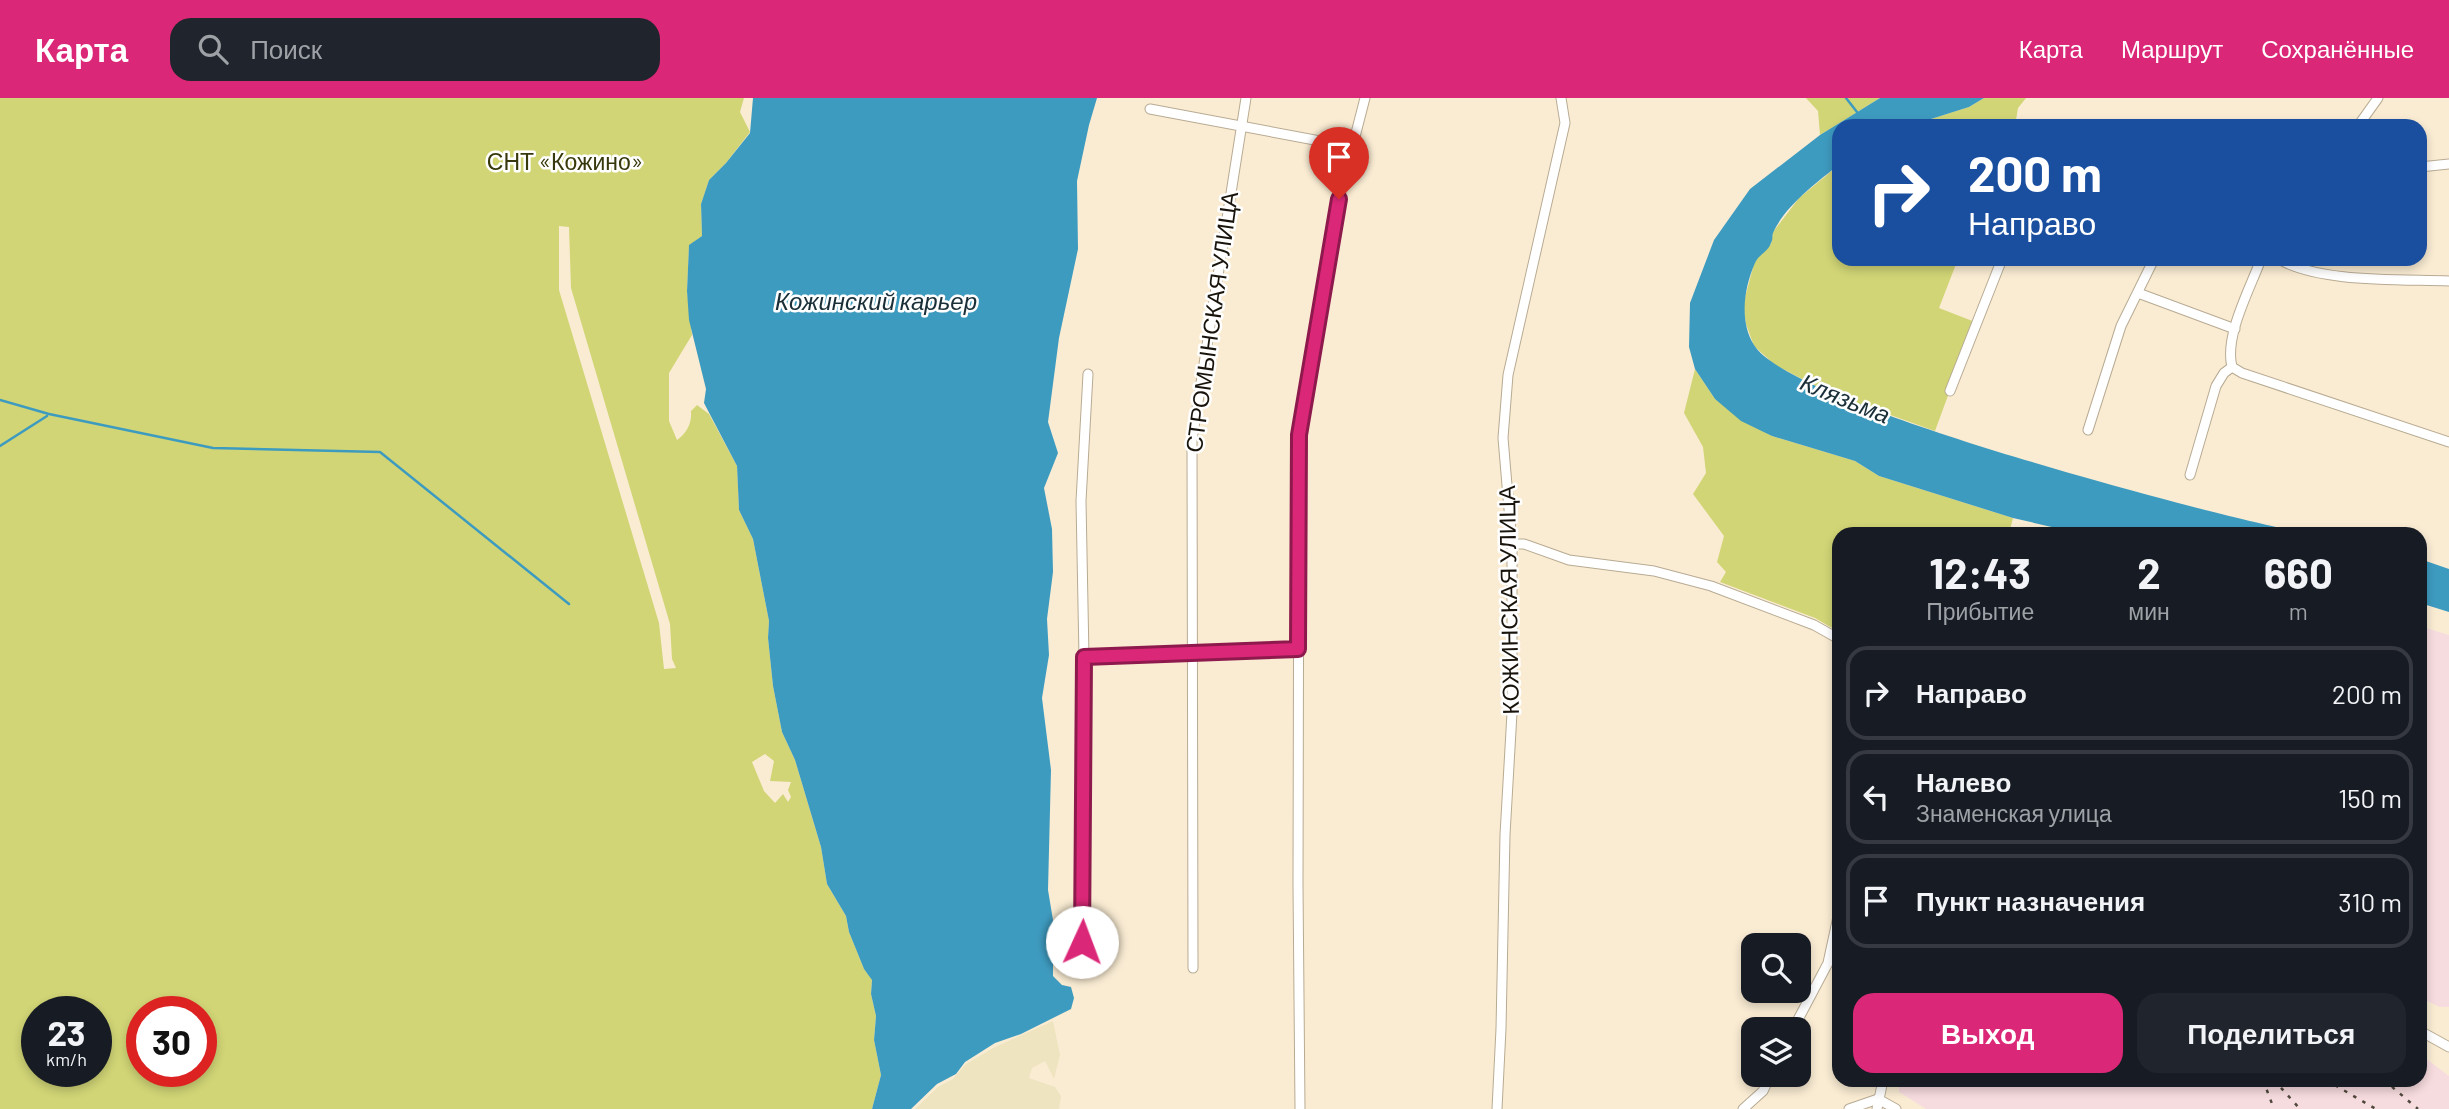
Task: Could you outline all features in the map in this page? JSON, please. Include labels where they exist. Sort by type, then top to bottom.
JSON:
[{"type":"street","name":"СТРОМЫНСКАЯ УЛИЦА","points":[[1193,968],[1192,440],[1246,98]]},
{"type":"street","points":[[1300,1109],[1299,435],[1339,199],[1365,98]]},
{"type":"street","name":"КОЖИНСКАЯ УЛИЦА","points":[[1497,1109],[1505,835],[1512,713],[1512,544],[1503,438],[1508,375],[1565,123],[1561,98]]},
{"type":"street","points":[[2363,119],[2378,98]]},
{"type":"street","points":[[1150,109],[1352,146]]},
{"type":"street","points":[[2427,166],[2449,164]]},
{"type":"street","points":[[1950,391],[1999,266]]},
{"type":"street","points":[[2088,430],[2121,326],[2151,266]]},
{"type":"street","points":[[2258,266],[2235,329],[2229,353],[2232,367],[2242,373],[2449,442]]},
{"type":"street","points":[[2294,266],[2303,270],[2346,276],[2449,281]]},
{"type":"street","points":[[2138,293],[2235,329]]},
{"type":"street","points":[[2190,475],[2216,386],[2224,373],[2232,367]]},
{"type":"street","points":[[1082,942],[1084,657],[1081,502],[1088,374]]},
{"type":"street","points":[[1512,544],[1524,544],[1569,560],[1654,571],[1711,586],[1814,625],[1832,635]]},
{"type":"street","points":[[1084,657],[1298,649]]},
{"type":"street","points":[[1799,1017],[1828,963],[1832,944]]},
{"type":"street","points":[[2427,1035],[2449,1047]]},
{"type":"street","points":[[1743,1109],[1765,1087]]},
{"type":"street","points":[[1849,1109],[1878,1104],[1896,1109]]},
{"type":"shaded area","points":[[2427,628],[2449,635],[2449,1007],[2440,1007],[2427,1001]]},
{"type":"shaded area","points":[[2427,1059],[2449,1076],[2449,1109],[1926,1109],[1899,1092],[1899,1087],[2427,1087]]},
{"type":"green space","name":"СНТ «Кожино»","points":[[0,98],[744,98],[740,112],[750,132],[709,180],[701,204],[702,236],[689,246],[687,291],[692,335],[669,373],[669,421],[677,440],[688,427],[691,411],[697,405],[709,414],[737,466],[739,510],[753,539],[769,621],[773,686],[782,732],[795,760],[821,847],[827,884],[846,916],[849,932],[864,969],[872,979],[871,994],[876,1016],[874,1040],[881,1075],[872,1109],[0,1109]],"holes":[[[559,226],[569,227],[571,288],[670,624],[672,659],[676,668],[664,669],[659,623],[559,290]],[[765,754],[774,761],[770,781],[791,782],[788,790],[791,797],[788,802],[783,794],[775,803],[764,791],[752,762]]]},
{"type":"green space","points":[[1806,98],[1880,98],[1846,119],[1832,119],[1832,128],[1820,135],[1818,111]]},
{"type":"green space","points":[[1984,98],[2026,98],[2018,108],[2016,119],[1931,119],[1969,107]]},
{"type":"green space","points":[[1832,171],[1832,266],[1955,266],[1939,308],[1975,322],[1935,431],[1829,393],[1775,365],[1754,346],[1743,305],[1755,260],[1771,244],[1773,232],[1799,198]]},
{"type":"green space","points":[[1695,369],[1715,399],[1772,436],[1855,461],[1879,476],[2013,518],[2011,527],[1832,527],[1832,628],[1815,618],[1720,582],[1726,572],[1717,562],[1724,536],[1693,494],[1706,473],[1703,447],[1684,413]]},
{"type":"sand","points":[[1053,1021],[1060,1055],[1054,1079],[1045,1061],[1032,1068],[1029,1078],[1055,1087],[1061,1096],[1059,1109],[915,1109],[938,1087],[953,1079],[966,1064],[995,1047]]},
{"type":"water","name":"Кожинский карьер","points":[[753,98],[1097,98],[1077,181],[1078,249],[1059,338],[1048,422],[1058,453],[1044,488],[1052,529],[1053,572],[1047,619],[1049,655],[1042,698],[1051,770],[1048,890],[1058,950],[1053,964],[1053,976],[1062,985],[1071,987],[1074,998],[1071,1009],[1021,1034],[995,1043],[965,1062],[956,1074],[937,1084],[911,1109],[872,1109],[881,1075],[874,1040],[876,1016],[871,994],[872,980],[864,969],[849,932],[846,916],[827,884],[821,847],[795,760],[782,732],[773,686],[769,621],[753,539],[739,510],[737,466],[704,403],[706,389],[689,320],[689,245],[702,236],[701,204],[709,180],[750,133]]},
{"type":"water","points":[[1880,98],[1984,98],[1969,107],[1931,119],[1846,119]]},
{"type":"water","name":"Клязьма","points":[[1832,128],[1832,170],[1802,195],[1785,214],[1773,233],[1770,246],[1756,260],[1751,273],[1745,315],[1749,336],[1754,345],[1783,369],[1839,396],[1913,424],[2084,477],[2276,527],[2052,527],[2013,518],[1879,476],[1855,461],[1772,436],[1741,421],[1715,399],[1695,369],[1689,347],[1690,303],[1714,240],[1750,189]]},
{"type":"water","points":[[2427,561],[2449,569],[2449,612],[2427,605]]},
{"type":"waterway","points":[[1846,98],[1857,112]]},
{"type":"waterway","points":[[0,400],[49,414],[213,448],[380,452],[569,604]]},
{"type":"waterway","points":[[0,446],[47,416]]},
{"type":"railway","points":[[2266,1087],[2274,1109]]},
{"type":"railway","points":[[2280,1087],[2300,1109]]},
{"type":"railway","points":[[2338,1087],[2376,1109]]},
{"type":"railway","points":[[2392,1087],[2418,1109]]},
{"type":"route","points":[[1082,942],[1084,657],[1298,649],[1299,435],[1339,199]]}]
